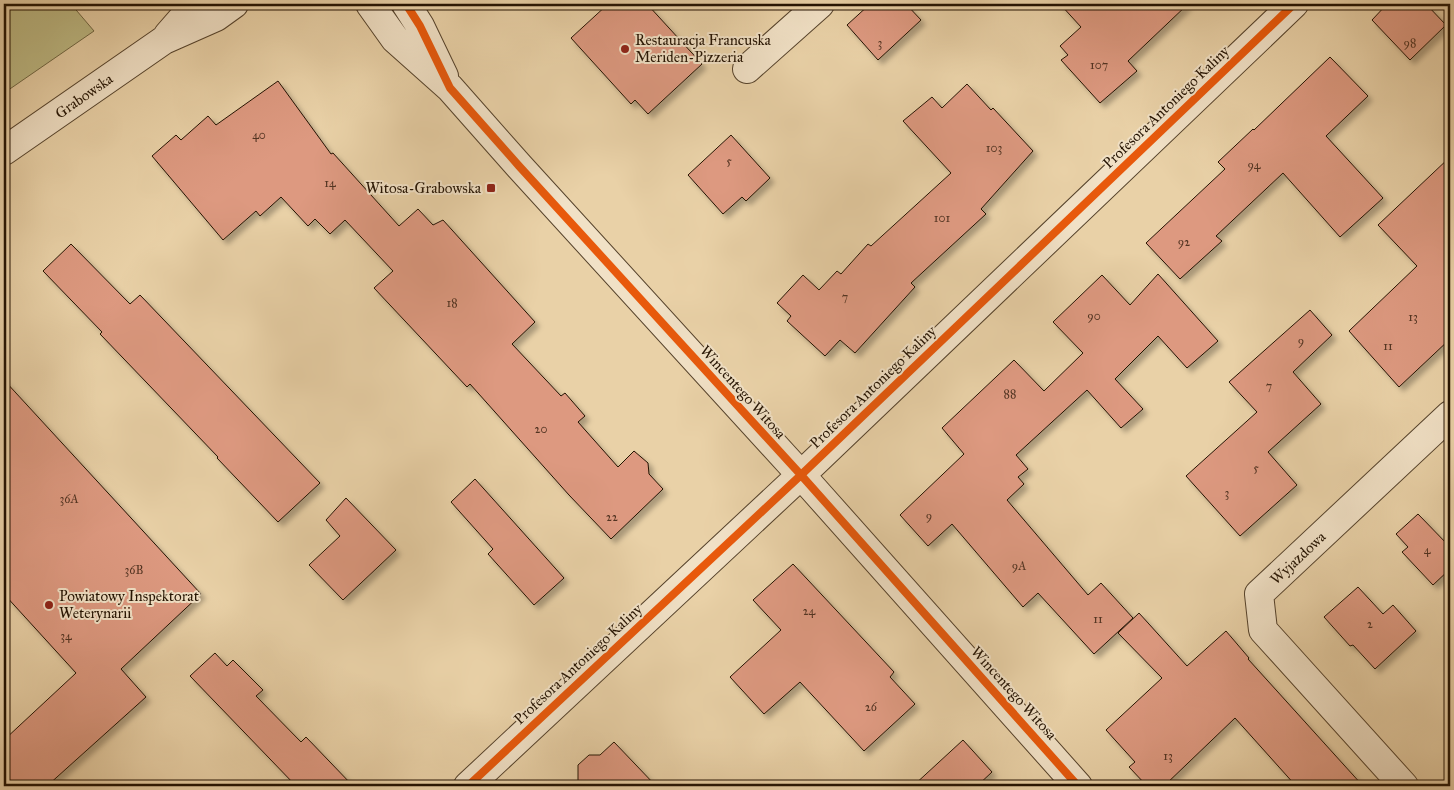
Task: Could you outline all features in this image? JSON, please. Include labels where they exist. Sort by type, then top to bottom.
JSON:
[{"type":"street","name":"Grabowska","points":[[164,40],[195,4]]},
{"type":"street","name":"Grabowska","points":[[4,151],[164,40],[216,18],[234,4]]},
{"type":"street","name":"Wincentego Witosa","points":[[370,4],[395,39],[450,88],[1078,786]]},
{"type":"street","name":"Wincentego Witosa","points":[[406,4],[420,26],[450,88]]},
{"type":"street","points":[[748,69],[820,4]]},
{"type":"street","name":"Profesora Antoniego Kaliny","points":[[468,786],[800,475],[1294,4]]},
{"type":"street","name":"Wyjazdowa","points":[[1404,786],[1263,630],[1259,594],[1450,415]]},
{"type":"shaded area","points":[[4,4],[71,4],[94,31],[4,93]]},
{"type":"building","points":[[608,4],[647,4],[702,64],[648,114],[635,100],[631,104],[571,38]]},
{"type":"building","points":[[870,4],[906,4],[921,20],[878,60],[847,25]]},
{"type":"building","points":[[1060,4],[1188,4],[1128,61],[1137,71],[1100,103],[1061,60],[1068,55],[1060,46],[1081,27]]},
{"type":"building","points":[[1387,4],[1426,4],[1446,25],[1410,60],[1372,20]]},
{"type":"building","points":[[1330,57],[1368,96],[1326,136],[1383,198],[1340,237],[1283,173],[1216,236],[1222,241],[1180,279],[1146,243],[1225,169],[1218,162]]},
{"type":"building","points":[[278,81],[331,154],[333,153],[399,226],[418,209],[433,225],[443,220],[535,322],[512,344],[561,396],[565,393],[585,416],[578,422],[618,467],[634,451],[648,463],[649,474],[663,489],[611,539],[470,384],[467,387],[374,288],[393,271],[345,220],[330,234],[315,219],[308,226],[281,197],[260,216],[256,211],[223,240],[152,156],[176,135],[181,140],[208,116],[216,125]]},
{"type":"building","points":[[967,84],[991,110],[993,108],[1033,151],[981,209],[986,214],[911,283],[915,287],[855,353],[840,340],[825,356],[787,321],[791,316],[777,303],[803,275],[819,290],[837,271],[841,274],[868,244],[871,246],[951,173],[903,121],[932,97],[942,108]]},
{"type":"building","points":[[731,135],[770,178],[746,201],[742,197],[723,214],[688,175]]},
{"type":"building","points":[[1450,157],[1450,339],[1399,387],[1349,331],[1417,266],[1378,225]]},
{"type":"building","points":[[71,244],[130,304],[140,295],[320,483],[278,522],[43,271]]},
{"type":"building","points":[[1158,274],[1218,341],[1187,368],[1158,336],[1115,379],[1143,409],[1121,428],[1087,390],[1016,455],[1028,469],[1018,477],[1024,484],[1007,500],[1088,595],[1101,583],[1133,618],[1094,654],[1038,593],[1023,607],[952,524],[928,546],[900,515],[964,454],[942,428],[1014,360],[1044,391],[1083,353],[1053,322],[1102,275],[1130,305]]},
{"type":"building","points":[[1310,310],[1332,335],[1293,372],[1321,404],[1268,452],[1297,485],[1240,536],[1186,476],[1257,412],[1229,382]]},
{"type":"building","points":[[4,380],[201,594],[121,669],[146,697],[47,786],[4,786],[4,740],[76,673],[4,594]]},
{"type":"building","points":[[475,479],[564,578],[534,605],[488,554],[493,549],[451,502]]},
{"type":"building","points":[[346,498],[396,550],[343,600],[309,565],[340,536],[326,520]]},
{"type":"building","points":[[1418,514],[1450,547],[1450,569],[1433,585],[1402,552],[1408,547],[1396,534]]},
{"type":"building","points":[[793,564],[894,672],[890,677],[915,704],[864,751],[800,682],[764,714],[730,677],[781,630],[753,600]]},
{"type":"building","points":[[1358,587],[1383,614],[1393,605],[1416,631],[1375,669],[1353,645],[1350,646],[1324,617]]},
{"type":"building","points":[[1139,613],[1187,666],[1226,631],[1248,659],[1363,786],[1296,786],[1235,718],[1164,786],[1147,786],[1129,767],[1135,762],[1106,730],[1162,678],[1118,633]]},
{"type":"building","points":[[215,653],[227,666],[233,660],[263,690],[256,696],[301,742],[306,737],[353,786],[296,786],[190,676]]},
{"type":"building","points":[[963,740],[992,772],[977,786],[913,786]]},
{"type":"building","points":[[614,742],[656,786],[578,786],[578,765],[589,755],[600,755]]},
{"type":"cycle path","points":[[406,4],[420,26],[450,88],[801,475],[1078,786]]},
{"type":"cycle path","points":[[468,786],[801,475],[1294,4]]},
{"type":"place","name":"Restauracja Francuska Meriden-Pizzeria","points":[[625,49]]},
{"type":"place","name":"Witosa-Grabowska","points":[[491,188]]},
{"type":"place","name":"Powiatowy Inspektorat Weterynarii","points":[[49,605]]}]
